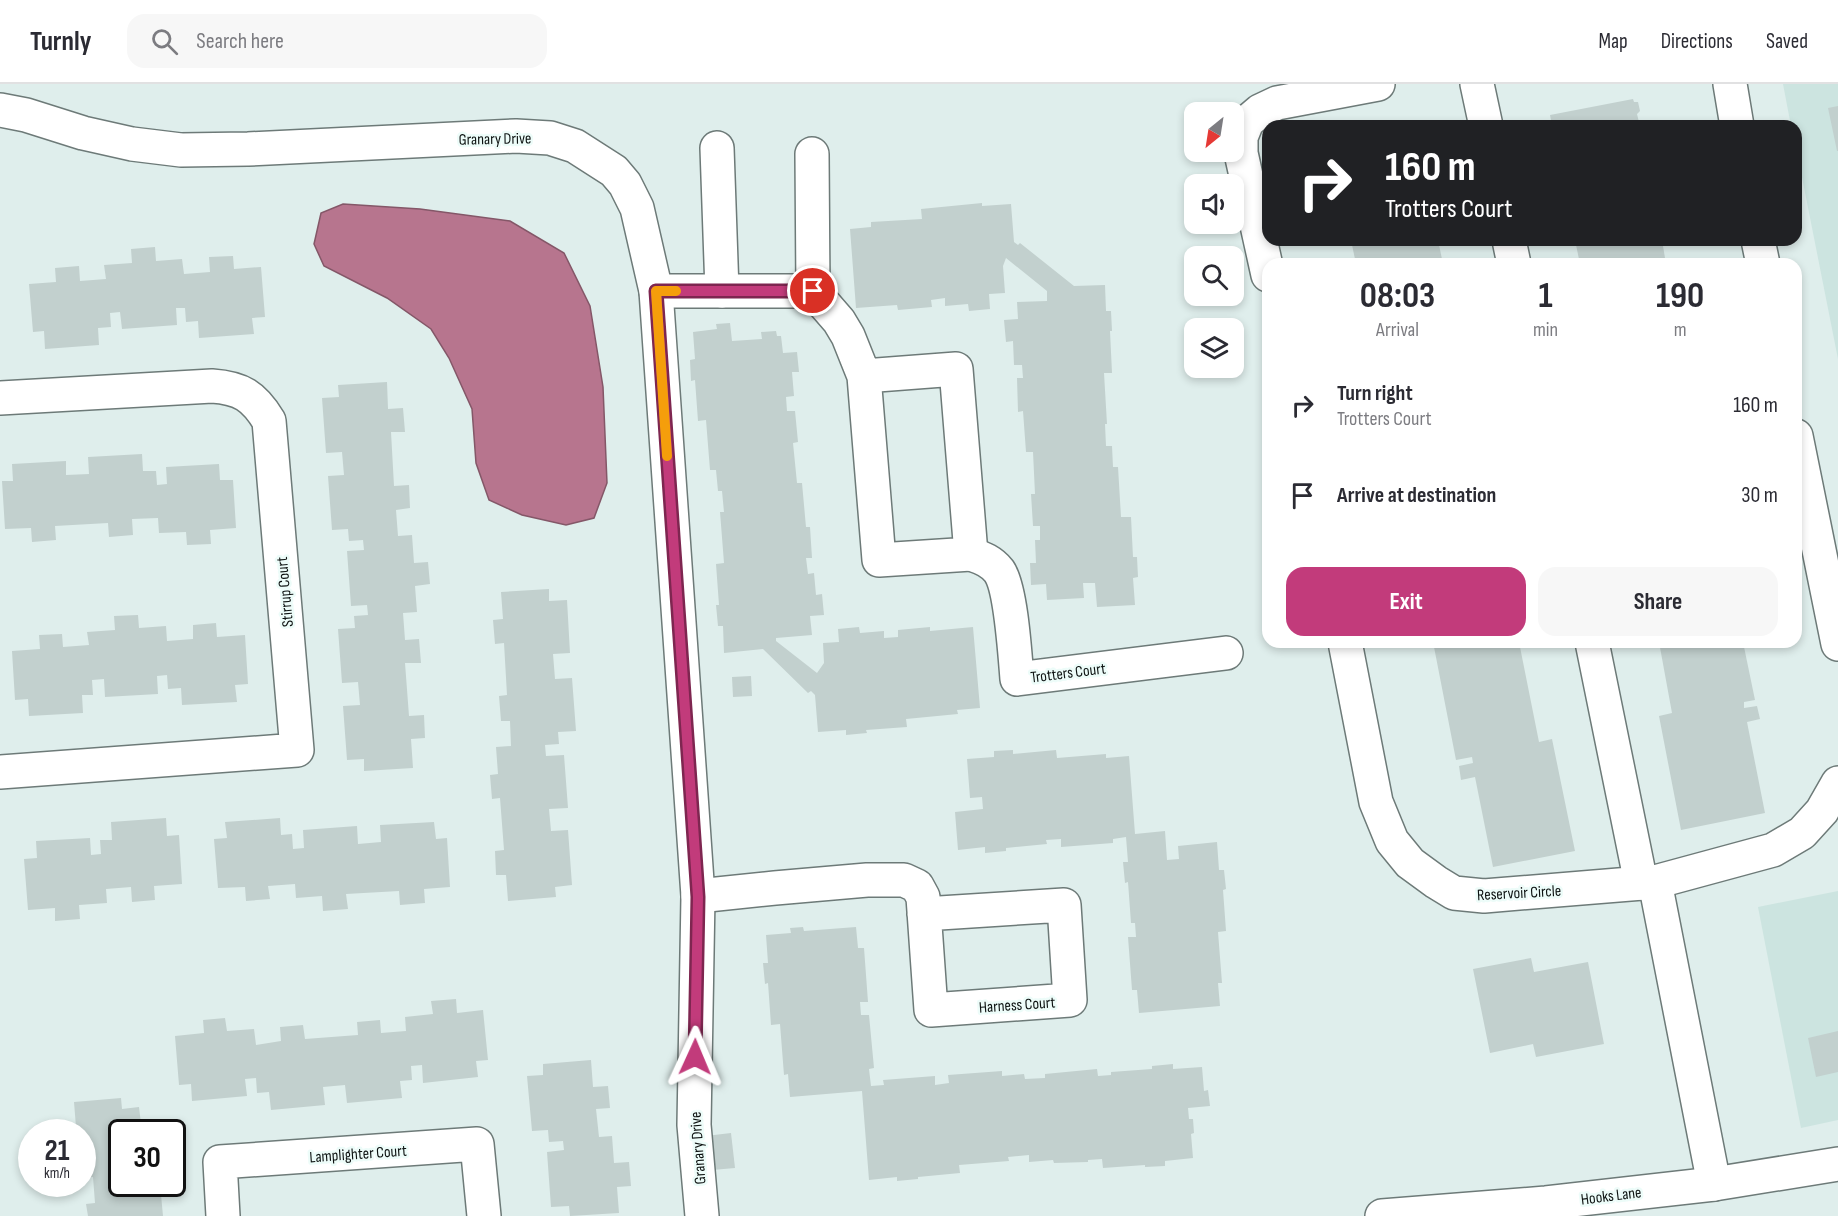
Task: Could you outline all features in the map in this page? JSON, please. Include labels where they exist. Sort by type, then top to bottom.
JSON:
[{"type":"street","points":[[1264,258],[1241,153],[1241,137],[1247,122],[1260,111],[1277,102],[1378,84]]},
{"type":"street","points":[[1477,84],[1485,120]]},
{"type":"street","points":[[1730,84],[1736,120]]},
{"type":"street","name":"Granary Drive","points":[[0,110],[132,144],[181,150],[516,136],[550,138],[575,146],[594,156],[614,171],[625,184],[637,208],[656,291],[698,897],[694,1125],[702,1216]]},
{"type":"street","points":[[717,148],[722,291]]},
{"type":"street","points":[[812,154],[813,291],[839,321],[848,336],[864,376],[879,561],[971,554],[956,369],[864,376]]},
{"type":"street","points":[[656,291],[813,291]]},
{"type":"street","name":"Stirrup Court","points":[[0,398],[212,386],[239,391],[254,399],[269,420],[297,750],[0,772]]},
{"type":"street","points":[[1802,466],[1838,644]]},
{"type":"street","name":"Trotters Court","points":[[971,554],[989,561],[1000,573],[1007,590],[1017,679],[1226,653]]},
{"type":"street","name":"Reservoir Circle","points":[[1346,648],[1376,802],[1392,841],[1410,863],[1454,893],[1485,896],[1648,883],[1773,850],[1802,833],[1822,812],[1838,783]]},
{"type":"street","points":[[1593,648],[1648,883],[1713,1184]]},
{"type":"street","name":"Harness Court","points":[[698,897],[867,880],[904,880],[917,886],[923,897],[924,915],[931,1010],[1070,1000],[1064,905],[924,915]]},
{"type":"street","name":"Lamplighter Court","points":[[223,1216],[220,1162],[477,1144],[484,1216]]},
{"type":"street","name":"Hooks Lane","points":[[1382,1216],[1546,1203],[1713,1184],[1838,1164]]},
{"type":"shaded area","points":[[1783,84],[1838,84],[1838,359],[1802,177],[1802,120],[1790,120]]},
{"type":"shaded area","points":[[343,204],[420,209],[510,221],[564,253],[590,306],[603,387],[607,483],[594,518],[566,525],[522,515],[489,500],[476,463],[472,409],[449,358],[431,329],[387,298],[324,266],[314,244],[321,213]]},
{"type":"shaded area","points":[[1838,891],[1838,1120],[1801,1128],[1758,907]]},
{"type":"building","points":[[1633,99],[1634,102],[1638,102],[1640,111],[1637,114],[1638,120],[1551,120],[1550,115]]},
{"type":"building","points":[[1838,106],[1838,151],[1837,151],[1828,108]]},
{"type":"building","points":[[982,203],[982,206],[1011,204],[1014,242],[1018,245],[1020,243],[1074,286],[1105,285],[1106,311],[1111,311],[1112,331],[1110,331],[1112,373],[1104,373],[1106,446],[1112,446],[1113,467],[1118,467],[1121,517],[1131,517],[1133,557],[1137,557],[1138,577],[1133,578],[1135,605],[1097,607],[1095,583],[1083,583],[1084,598],[1047,600],[1046,584],[1031,585],[1030,563],[1036,563],[1035,540],[1040,540],[1040,526],[1033,526],[1031,494],[1035,494],[1033,452],[1026,452],[1023,411],[1018,412],[1017,378],[1023,378],[1022,365],[1014,365],[1013,341],[1006,342],[1004,320],[1018,319],[1017,302],[1047,301],[1047,291],[1006,258],[1003,266],[1005,293],[989,294],[990,309],[969,311],[968,304],[945,306],[945,298],[931,300],[932,307],[898,310],[897,305],[856,308],[850,229],[871,227],[871,222],[922,219],[921,209]]},
{"type":"building","points":[[1352,246],[1439,246],[1442,258],[1355,258]]},
{"type":"building","points":[[1576,246],[1663,246],[1665,258],[1579,258]]},
{"type":"building","points":[[155,247],[156,261],[182,259],[184,274],[210,272],[209,257],[233,256],[234,269],[261,267],[265,317],[252,318],[254,334],[199,338],[198,321],[186,322],[185,308],[176,308],[177,325],[122,329],[120,312],[110,313],[111,327],[98,328],[99,345],[45,349],[44,331],[33,332],[29,284],[56,282],[55,268],[79,266],[80,281],[106,279],[104,265],[132,263],[131,249]]},
{"type":"building","points":[[730,323],[732,341],[762,339],[761,332],[776,331],[777,336],[781,336],[783,353],[797,352],[799,372],[792,372],[794,396],[786,397],[787,411],[795,411],[798,442],[793,443],[797,483],[802,483],[806,527],[810,527],[812,558],[806,558],[808,574],[814,573],[816,595],[822,594],[824,615],[810,616],[812,635],[776,638],[776,641],[817,673],[824,663],[823,643],[839,642],[838,629],[859,627],[860,633],[884,631],[884,638],[898,637],[898,630],[930,627],[930,631],[973,627],[980,708],[957,710],[958,714],[906,719],[907,727],[866,730],[867,733],[846,735],[846,730],[818,732],[815,695],[811,691],[808,693],[763,649],[724,653],[723,626],[718,626],[716,605],[719,605],[716,564],[724,563],[720,512],[724,512],[722,491],[718,491],[716,470],[710,470],[706,420],[698,421],[695,380],[691,381],[690,360],[695,359],[693,332],[717,329],[716,324]]},
{"type":"building","points":[[387,382],[388,409],[403,408],[405,432],[391,432],[394,486],[409,485],[410,508],[396,510],[398,536],[412,535],[414,563],[428,562],[430,584],[415,586],[417,612],[403,613],[405,640],[419,639],[421,663],[405,663],[409,716],[424,715],[425,738],[411,739],[413,768],[364,771],[364,759],[347,760],[343,706],[360,705],[358,682],[342,683],[338,629],[355,628],[354,616],[368,615],[367,605],[351,606],[347,551],[364,550],[363,540],[349,541],[348,529],[332,530],[328,476],[344,475],[342,452],[326,453],[322,398],[339,397],[338,385]]},
{"type":"building","points":[[142,454],[143,471],[156,471],[157,485],[167,484],[166,467],[219,464],[220,480],[233,480],[236,528],[210,530],[211,544],[187,545],[186,532],[159,533],[158,518],[132,519],[133,535],[109,537],[108,523],[55,526],[56,540],[32,542],[31,528],[5,529],[2,481],[13,481],[12,464],[66,461],[66,475],[89,474],[88,457]]},
{"type":"building","points":[[549,589],[549,601],[567,600],[570,653],[553,654],[555,679],[572,678],[576,731],[558,732],[559,744],[545,745],[546,756],[564,755],[568,808],[549,809],[551,831],[568,830],[572,885],[555,887],[556,897],[508,901],[506,875],[496,875],[495,851],[504,850],[500,798],[492,799],[490,775],[498,774],[496,747],[511,746],[510,721],[501,721],[499,696],[507,695],[504,643],[495,644],[493,620],[503,619],[501,592]]},
{"type":"building","points":[[138,615],[139,628],[166,626],[167,641],[193,639],[193,625],[216,623],[217,637],[245,635],[248,684],[235,685],[237,702],[182,705],[181,688],[168,689],[167,675],[157,676],[158,694],[105,697],[104,679],[92,680],[93,695],[82,695],[83,713],[29,716],[28,699],[15,700],[12,651],[40,649],[39,635],[62,634],[63,647],[89,645],[87,632],[115,630],[114,616]]},
{"type":"building","points":[[1434,648],[1520,648],[1539,742],[1552,739],[1575,851],[1493,867],[1475,777],[1461,780],[1459,766],[1473,763],[1472,757],[1456,760]]},
{"type":"building","points":[[1660,648],[1744,648],[1755,700],[1744,702],[1744,708],[1757,706],[1760,719],[1747,722],[1765,813],[1681,830],[1659,716],[1672,713]]},
{"type":"building","points":[[751,676],[752,696],[733,697],[732,677]]},
{"type":"building","points":[[1013,750],[1013,754],[1056,750],[1057,758],[1106,754],[1106,758],[1129,756],[1135,834],[1165,831],[1167,860],[1179,859],[1178,846],[1217,842],[1219,870],[1224,870],[1226,889],[1223,890],[1226,931],[1218,932],[1222,983],[1218,983],[1220,1006],[1139,1013],[1137,990],[1132,990],[1128,937],[1136,937],[1135,923],[1131,923],[1128,882],[1125,883],[1123,862],[1128,862],[1126,837],[1113,839],[1113,843],[1061,847],[1061,839],[1046,840],[1047,844],[1006,848],[1006,851],[985,853],[985,847],[958,850],[955,812],[983,809],[982,797],[970,798],[967,759],[994,757],[994,751]]},
{"type":"building","points":[[166,818],[167,836],[179,835],[182,884],[154,886],[155,900],[132,902],[131,887],[106,889],[107,903],[79,905],[80,919],[55,921],[55,908],[28,910],[24,859],[37,858],[36,841],[90,838],[91,855],[101,854],[100,840],[112,840],[111,822]]},
{"type":"building","points":[[280,818],[281,835],[292,834],[293,849],[304,848],[303,830],[357,826],[358,844],[381,842],[380,825],[434,822],[436,839],[447,838],[450,887],[424,889],[425,903],[400,905],[399,891],[346,894],[348,909],[323,911],[322,896],[296,898],[295,884],[268,886],[270,899],[246,901],[245,887],[218,888],[214,839],[227,838],[225,822]]},
{"type":"building","points":[[803,927],[804,931],[856,927],[858,948],[864,948],[868,1002],[860,1002],[861,1015],[869,1015],[874,1068],[869,1069],[871,1086],[884,1085],[883,1080],[935,1076],[935,1085],[949,1083],[948,1075],[1002,1071],[1002,1076],[1024,1074],[1025,1079],[1045,1078],[1045,1074],[1097,1069],[1098,1076],[1111,1075],[1111,1072],[1152,1069],[1152,1066],[1173,1064],[1173,1069],[1202,1067],[1204,1091],[1208,1090],[1210,1106],[1188,1108],[1189,1119],[1193,1119],[1194,1133],[1191,1134],[1193,1158],[1165,1161],[1165,1166],[1103,1168],[1102,1159],[1088,1160],[1088,1162],[1054,1163],[1053,1160],[1029,1162],[1029,1155],[1008,1157],[1009,1161],[959,1165],[960,1173],[897,1181],[897,1177],[869,1180],[862,1091],[790,1097],[788,1074],[784,1075],[780,1024],[771,1025],[768,983],[765,984],[763,963],[768,963],[766,935],[791,933],[790,928]]},
{"type":"building","points":[[1531,958],[1534,972],[1588,962],[1604,1044],[1536,1057],[1533,1044],[1490,1053],[1473,969]]},
{"type":"building","points":[[456,999],[457,1013],[483,1010],[488,1060],[476,1061],[478,1077],[423,1083],[422,1065],[411,1066],[412,1080],[400,1081],[402,1098],[347,1103],[345,1085],[323,1087],[325,1105],[271,1110],[269,1092],[257,1093],[256,1078],[245,1079],[247,1096],[192,1101],[191,1084],[179,1085],[175,1036],[204,1033],[203,1020],[225,1018],[227,1031],[254,1029],[256,1045],[281,1041],[280,1027],[303,1025],[305,1039],[358,1035],[357,1022],[380,1020],[381,1033],[406,1031],[405,1017],[433,1014],[431,1001]]},
{"type":"building","points":[[1838,1031],[1838,1072],[1816,1077],[1808,1038]]},
{"type":"building","points":[[591,1060],[593,1087],[608,1086],[610,1108],[596,1109],[599,1137],[612,1136],[614,1163],[629,1162],[631,1186],[617,1187],[619,1213],[570,1216],[569,1206],[551,1207],[547,1152],[564,1150],[563,1141],[549,1142],[548,1130],[532,1131],[527,1076],[543,1075],[543,1064]]},
{"type":"building","points":[[121,1098],[122,1109],[139,1107],[140,1119],[108,1119],[108,1197],[161,1197],[163,1216],[88,1216],[86,1204],[95,1203],[96,1197],[96,1119],[75,1119],[74,1102]]},
{"type":"building","points":[[731,1133],[735,1168],[701,1171],[697,1137]]},
{"type":"slow traffic","points":[[667,456],[656,291],[676,291]]},
{"type":"route","points":[[695,1057],[698,897],[656,291],[813,291]]}]
